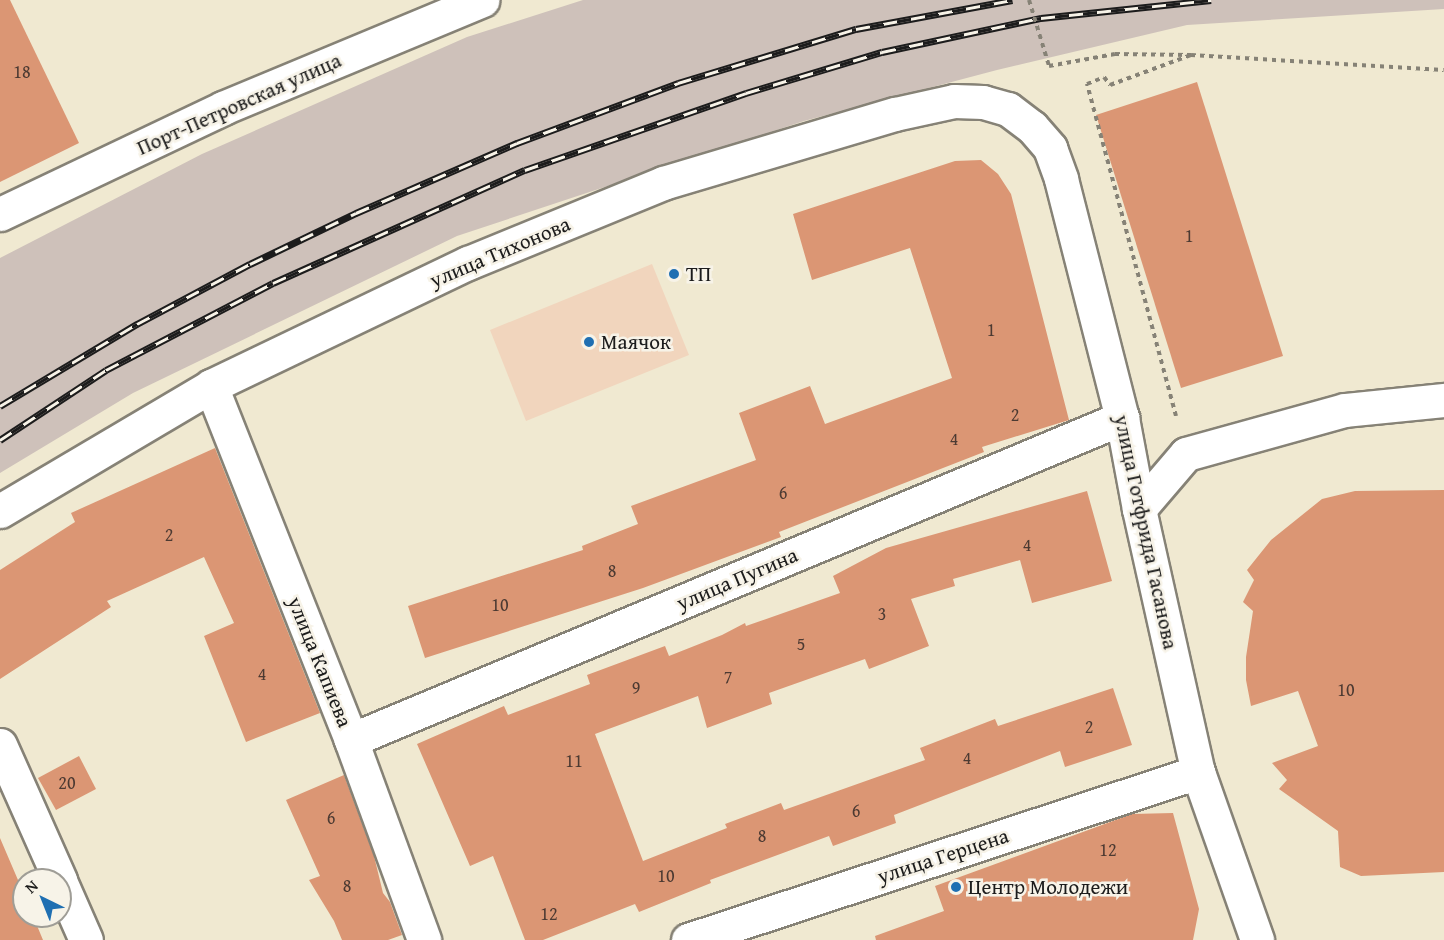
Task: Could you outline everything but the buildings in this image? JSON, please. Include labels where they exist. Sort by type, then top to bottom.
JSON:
[{"type":"street","name":"Порт-Петровская улица","points":[[0,214],[223,108],[482,0]]},
{"type":"street","name":"улица Тихонова","points":[[0,511],[211,386],[468,263],[663,183],[895,114],[954,101],[983,102],[1008,109],[1032,127]]},
{"type":"street","name":"улица Готфрида Гасанова","points":[[1032,127],[1050,148],[1061,179],[1122,418],[1139,509],[1198,772],[1257,940]]},
{"type":"street","name":"улица Капиева","points":[[211,386],[351,740],[424,940]]},
{"type":"street","points":[[1139,509],[1186,454],[1345,410],[1444,400]]},
{"type":"street","name":"улица Пугина","points":[[351,740],[1122,418]]},
{"type":"street","points":[[0,745],[55,868]]},
{"type":"street","name":"улица Герцена","points":[[688,940],[1198,772]]},
{"type":"street","points":[[72,908],[86,940]]},
{"type":"path","points":[[1029,0],[1050,66],[1115,54],[1444,70]]},
{"type":"path","points":[[1186,454],[1087,84],[1104,77],[1110,85],[1191,56]]},
{"type":"shaded area","points":[[583,0],[1444,0],[1444,9],[1187,25],[997,70],[804,121],[457,236],[133,393],[0,473],[0,258],[202,154],[467,37]]},
{"type":"shaded area","name":"Маячок","points":[[652,264],[689,355],[526,421],[490,330]]},
{"type":"railway","points":[[0,406],[137,324],[250,264],[356,213],[517,143],[678,83],[856,29],[1012,0]]},
{"type":"railway","points":[[0,440],[106,370],[273,283],[525,170],[746,93],[882,52],[1041,18],[1211,0]]},
{"type":"place","name":"ТП","points":[[674,274]]},
{"type":"place","name":"Маячок","points":[[589,342]]},
{"type":"place","name":"Центр Молодежи","points":[[956,887]]}]
